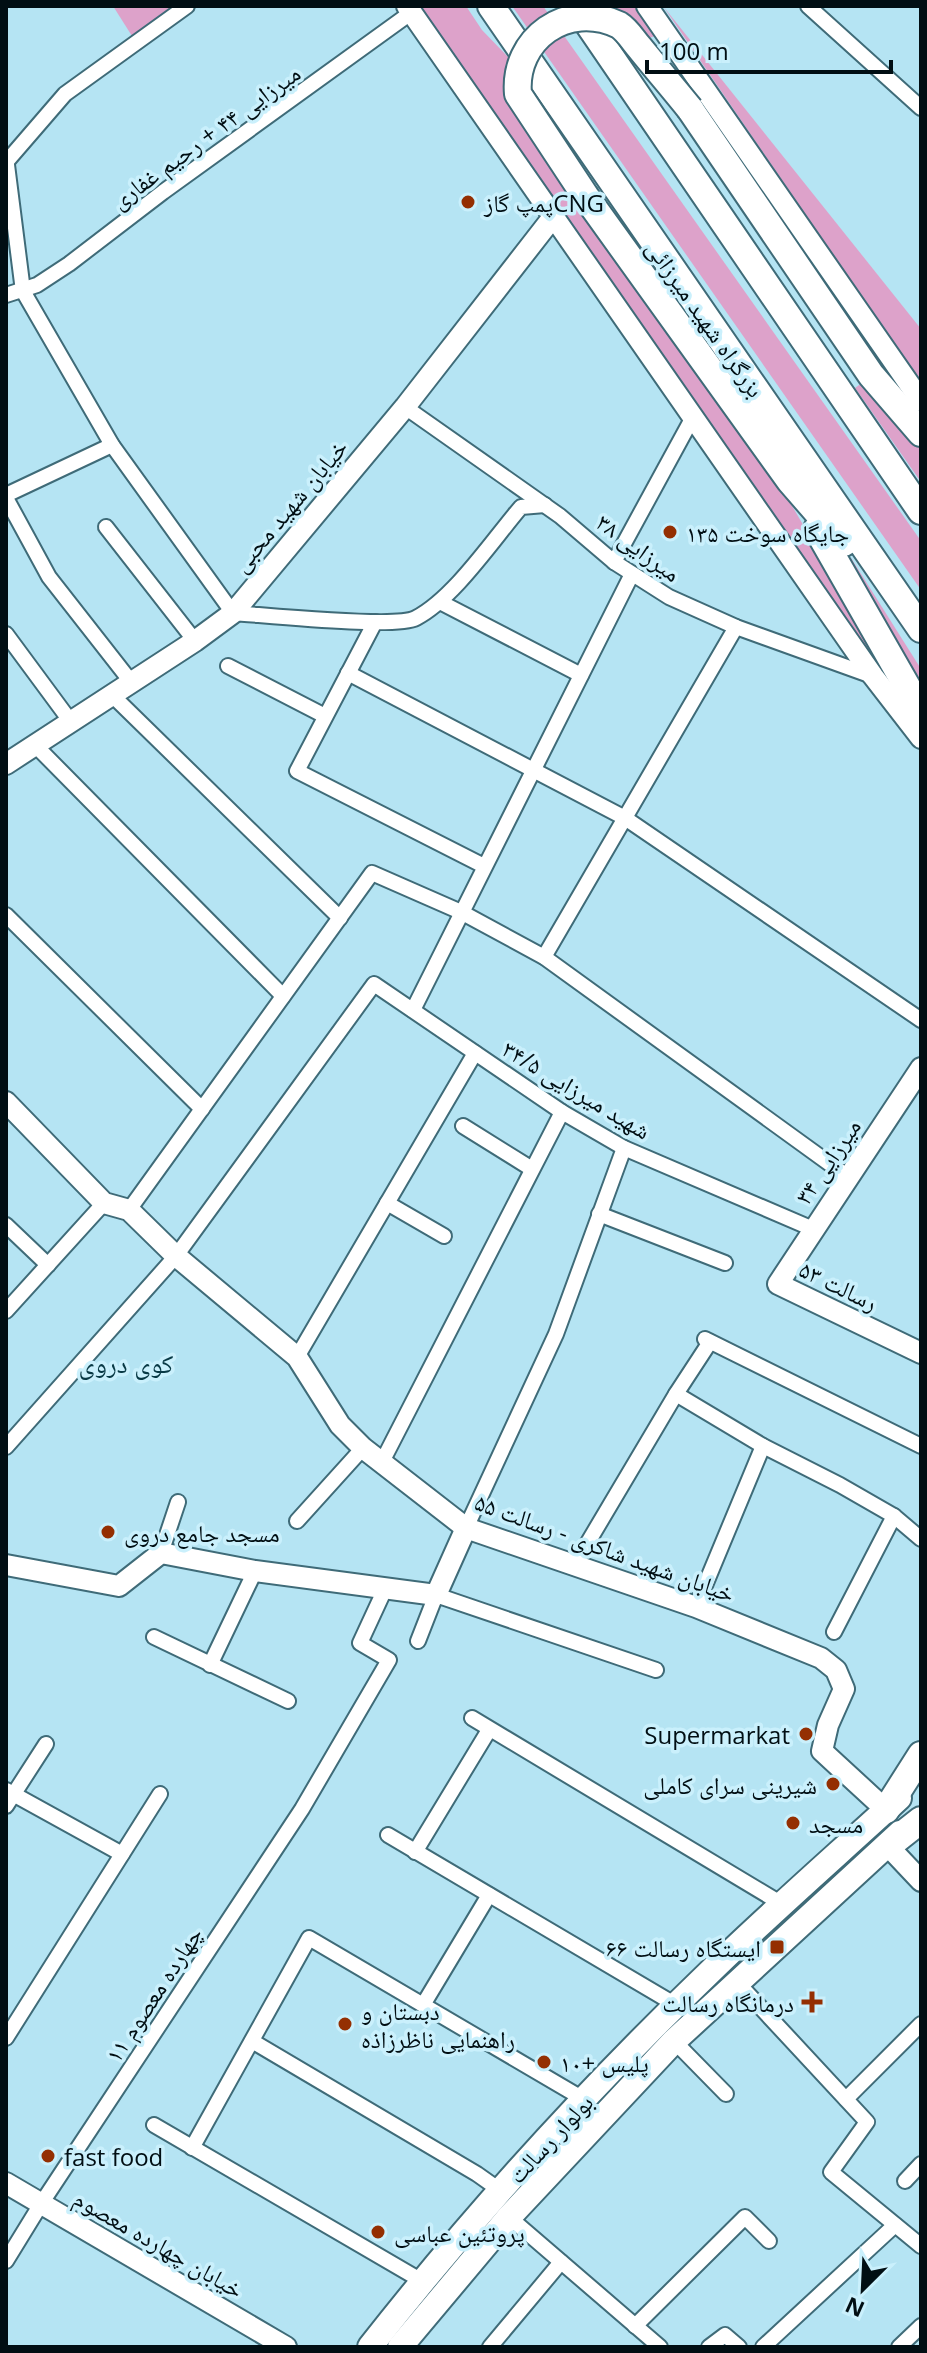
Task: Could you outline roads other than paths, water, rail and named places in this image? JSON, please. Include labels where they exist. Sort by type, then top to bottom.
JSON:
[{"type":"highway","name":"بزرگراه شهید میرزائی","points":[[491,6],[921,630]]},
{"type":"highway","points":[[576,6],[921,511]]},
{"type":"highway","points":[[921,433],[871,375],[690,109],[621,26],[604,18],[582,15],[560,20],[541,31],[521,60],[518,94],[586,197],[790,481],[921,630]]},
{"type":"highway","points":[[790,481],[921,711]]},
{"type":"highway","points":[[886,1810],[921,1755]]},
{"type":"highway","points":[[888,1846],[921,1820]]},
{"type":"main road","name":"بولوار رسالت","points":[[370,2347],[422,2281],[501,2191],[676,2005],[921,1778]]},
{"type":"main road","name":"بولوار رسالت","points":[[406,2345],[509,2217],[674,2041],[888,1846],[921,1811]]},
{"type":"street","points":[[187,6],[65,94],[7,159],[23,291],[112,445],[233,613],[375,622],[413,620],[440,602],[521,507],[545,505]]},
{"type":"street","points":[[647,6],[921,401]]},
{"type":"street","points":[[808,6],[921,108]]},
{"type":"street","points":[[409,9],[873,676],[921,738]]},
{"type":"street","name":"میرزایی ۴۴ + رحیم غفاری","points":[[6,295],[37,285],[69,264],[409,9]]},
{"type":"street","name":"خیابان شهید محبی","points":[[8,757],[35,745],[132,683],[233,613],[405,407],[553,217]]},
{"type":"street","name":"میرزایی ۳۸","points":[[405,407],[545,505],[614,562],[689,608],[873,676]]},
{"type":"street","points":[[614,562],[693,417]]},
{"type":"street","points":[[112,445],[6,497],[49,577],[132,683]]},
{"type":"street","points":[[106,527],[195,641]]},
{"type":"street","points":[[413,1010],[632,574]]},
{"type":"street","points":[[440,602],[581,675]]},
{"type":"street","points":[[375,622],[297,771],[484,866]]},
{"type":"street","points":[[544,957],[736,627]]},
{"type":"street","points":[[6,634],[71,722]]},
{"type":"street","points":[[228,666],[325,716]]},
{"type":"street","points":[[348,673],[625,818],[921,1020]]},
{"type":"street","points":[[112,695],[340,918]]},
{"type":"street","points":[[35,745],[283,996]]},
{"type":"street","points":[[129,1210],[372,873],[461,912],[544,957],[848,1177]]},
{"type":"street","points":[[6,915],[202,1109]]},
{"type":"street","name":"شهید میرزایی ۳۴/۵","points":[[176,1256],[374,984],[562,1112],[624,1148],[813,1229]]},
{"type":"street","points":[[297,1357],[475,1053]]},
{"type":"street","name":"میرزایی ۳۴","points":[[778,1284],[921,1068]]},
{"type":"street","points":[[6,1102],[104,1203],[6,1311]]},
{"type":"street","points":[[382,1462],[562,1112]]},
{"type":"street","points":[[463,1126],[532,1169]]},
{"type":"street","points":[[418,1641],[466,1528],[556,1334],[624,1148]]},
{"type":"street","name":"خیابان شهید شاکری - رسالت ۵۵","points":[[104,1203],[129,1210],[176,1256],[297,1357],[340,1425],[363,1448],[466,1528],[696,1607],[821,1658],[836,1670],[844,1689],[828,1725],[822,1751],[886,1810]]},
{"type":"street","points":[[387,1203],[444,1236]]},
{"type":"street","points":[[599,1214],[725,1263]]},
{"type":"street","points":[[6,1225],[48,1265]]},
{"type":"street","points":[[6,1447],[176,1256]]},
{"type":"street","name":"رسالت ۵۳","points":[[778,1284],[921,1353]]},
{"type":"street","points":[[574,1566],[707,1341],[921,1446]]},
{"type":"street","points":[[676,1394],[763,1446],[894,1516],[920,1535]]},
{"type":"street","points":[[696,1607],[763,1446]]},
{"type":"street","points":[[297,1521],[363,1448]]},
{"type":"street","points":[[6,1565],[119,1586],[161,1553],[178,1502]]},
{"type":"street","points":[[834,1632],[894,1516]]},
{"type":"street","points":[[161,1553],[255,1571],[436,1595],[656,1670]]},
{"type":"street","points":[[210,1665],[255,1571]]},
{"type":"street","name":"چهارده معصوم ۱۱","points":[[6,2261],[302,1809],[389,1660],[360,1643],[385,1589]]},
{"type":"street","points":[[154,1637],[288,1701]]},
{"type":"street","points":[[472,1718],[782,1904]]},
{"type":"street","points":[[415,1852],[489,1730]]},
{"type":"street","points":[[46,1744],[9,1797],[122,1854]]},
{"type":"street","points":[[6,2038],[160,1794]]},
{"type":"street","points":[[388,1835],[676,2005]]},
{"type":"street","points":[[888,1846],[921,1881]]},
{"type":"street","points":[[423,2005],[489,1895]]},
{"type":"street","points":[[192,2148],[309,1938],[585,2100]]},
{"type":"street","points":[[737,1982],[867,2122],[831,2172],[921,2246]]},
{"type":"street","points":[[846,2099],[921,2024]]},
{"type":"street","points":[[252,2041],[501,2191]]},
{"type":"street","points":[[674,2041],[726,2094]]},
{"type":"street","points":[[154,2125],[422,2281]]},
{"type":"street","points":[[905,2181],[921,2164]]},
{"type":"street","name":"خیابان چهارده معصوم","points":[[6,2183],[286,2347]]},
{"type":"street","points":[[509,2217],[659,2347]]},
{"type":"street","points":[[635,2326],[745,2217],[769,2241]]},
{"type":"street","points":[[763,2347],[895,2225]]},
{"type":"street","points":[[490,2347],[561,2262]]},
{"type":"street","points":[[899,2347],[921,2326]]},
{"type":"street","points":[[709,2347],[725,2335],[739,2347]]},
{"type":"place","name":"پمپ گازCNG","points":[[468,202]]},
{"type":"place","name":"جایگاه سوخت ۱۳۵","points":[[670,532]]},
{"type":"place","name":"مسجد جامع دروی","points":[[108,1532]]},
{"type":"place","name":"Supermarkat","points":[[806,1734]]},
{"type":"place","name":"شیرینی سرای کاملی","points":[[833,1784]]},
{"type":"place","name":"مسجد","points":[[793,1823]]},
{"type":"place","name":"ایستگاه رسالت ۶۶","points":[[777,1947]]},
{"type":"place","name":"درمانگاه رسالت","points":[[812,2002]]},
{"type":"place","name":"دبستان و راهنمایی ناظرزاذه","points":[[345,2024]]},
{"type":"place","name":"پلیس +۱۰","points":[[544,2062]]},
{"type":"place","name":"fast food","points":[[48,2156]]},
{"type":"place","name":"پروتئین عباسی","points":[[378,2232]]},
{"type":"district","name":"کوی دروی","points":[[126,1363]]}]
